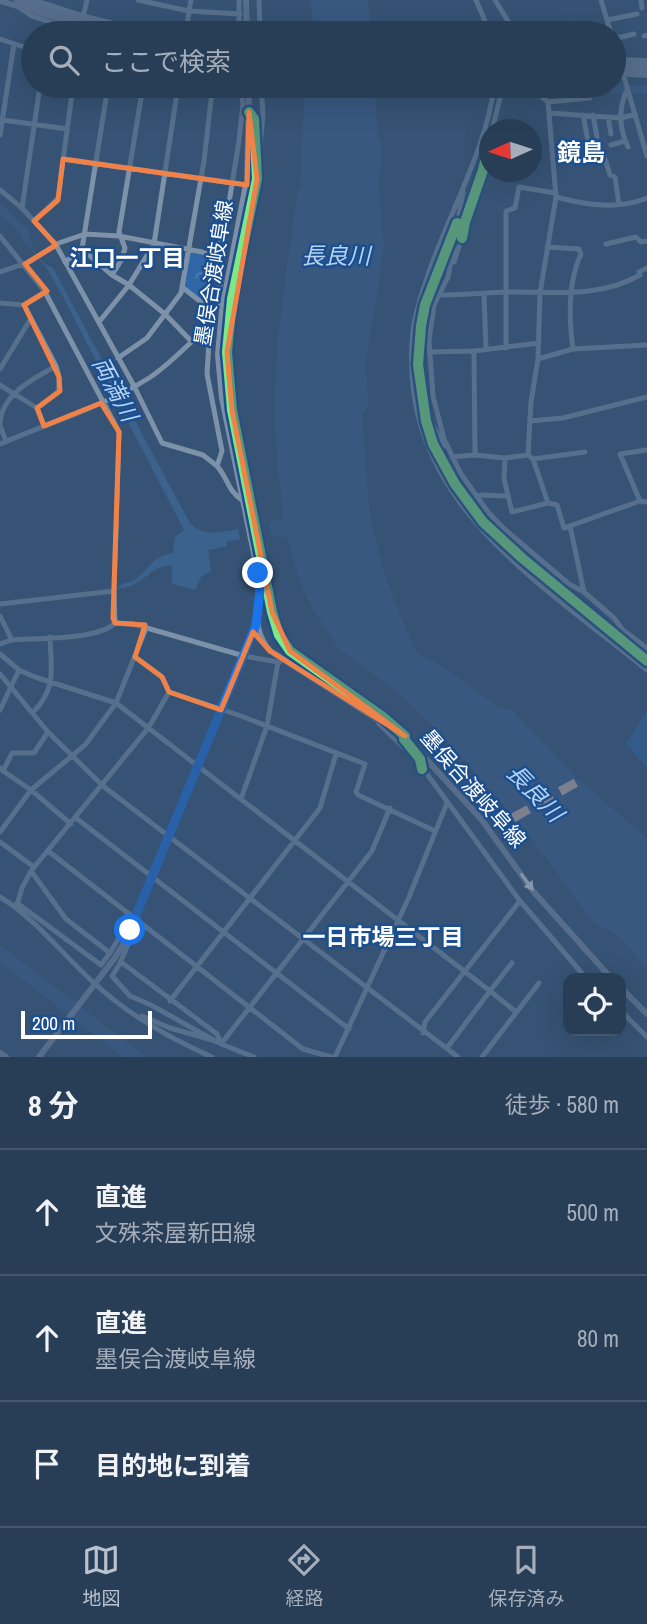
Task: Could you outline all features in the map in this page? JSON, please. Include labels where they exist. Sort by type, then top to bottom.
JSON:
[{"type":"main road","points":[[246,0],[247,21]]},
{"type":"main road","points":[[0,1],[21,4],[69,21]]},
{"type":"main road","points":[[33,8],[80,21]]},
{"type":"main road","points":[[626,66],[647,68]]},
{"type":"main road","points":[[626,73],[647,68]]},
{"type":"main road","name":"墨俣合渡岐阜線","points":[[247,98],[249,112],[247,179],[222,310],[218,355],[222,398],[260,590],[256,625],[259,636],[264,644],[287,662],[382,722],[400,737],[405,736],[481,819],[533,891],[607,973]]},
{"type":"main road","points":[[39,1057],[114,960],[135,920],[256,625]]},
{"type":"main road","points":[[626,993],[647,1014]]},
{"type":"main road","points":[[0,1053],[5,1057]]},
{"type":"street","points":[[47,21],[32,16],[21,4],[33,0],[104,21]]},
{"type":"street","points":[[83,21],[87,0]]},
{"type":"street","points":[[138,0],[189,11],[240,14]]},
{"type":"street","points":[[188,21],[191,0]]},
{"type":"street","points":[[239,0],[240,21]]},
{"type":"street","points":[[259,0],[260,21]]},
{"type":"street","points":[[476,0],[485,21]]},
{"type":"street","points":[[495,0],[508,21]]},
{"type":"street","points":[[601,0],[607,20],[637,14]]},
{"type":"street","points":[[641,0],[642,8]]},
{"type":"street","points":[[626,37],[634,34]]},
{"type":"street","points":[[0,39],[21,46]]},
{"type":"street","points":[[0,135],[14,44]]},
{"type":"street","points":[[626,86],[647,156]]},
{"type":"street","points":[[22,208],[38,98]]},
{"type":"street","points":[[34,221],[57,201],[71,98]]},
{"type":"street","points":[[65,262],[82,249],[106,98]]},
{"type":"street","points":[[112,275],[125,248],[119,236],[141,98]]},
{"type":"street","points":[[99,322],[129,285],[154,244],[174,98]]},
{"type":"street","points":[[118,358],[147,338],[181,293],[201,179],[211,98]]},
{"type":"street","points":[[222,310],[217,297],[222,277],[217,258],[232,183],[244,98]]},
{"type":"street","points":[[257,168],[261,98]]},
{"type":"street","points":[[492,98],[467,177],[428,273],[417,310],[413,330],[412,363],[415,404],[422,431],[435,463],[460,505],[493,542],[647,670]]},
{"type":"street","points":[[495,119],[500,98]]},
{"type":"street","points":[[543,98],[548,102],[556,195],[540,293],[538,359],[530,421],[531,457],[548,503]]},
{"type":"street","points":[[548,102],[590,98]]},
{"type":"street","points":[[611,145],[626,144],[619,118],[625,98]]},
{"type":"street","points":[[249,112],[254,119],[257,179],[230,307],[227,352],[232,410],[272,612],[284,644],[299,659],[383,717],[405,736],[404,739],[421,759],[422,769]]},
{"type":"street","points":[[549,113],[619,118],[634,115]]},
{"type":"street","points":[[583,114],[588,141]]},
{"type":"street","points":[[593,115],[597,137]]},
{"type":"street","points":[[608,117],[611,134]]},
{"type":"street","points":[[3,120],[67,129]]},
{"type":"street","points":[[63,159],[232,183]]},
{"type":"street","points":[[606,159],[610,175],[615,177],[619,204]]},
{"type":"street","points":[[452,455],[437,415],[429,352],[430,324],[434,305],[449,271],[467,177]]},
{"type":"street","points":[[449,271],[453,266],[480,182]]},
{"type":"street","points":[[506,348],[506,211],[515,208],[519,187],[556,195],[588,206],[619,204],[647,198]]},
{"type":"street","points":[[0,190],[34,221],[65,262],[162,443],[203,455],[224,474],[231,493],[243,501]]},
{"type":"street","points":[[0,272],[27,263],[54,246],[85,234],[119,236],[188,249],[217,258]]},
{"type":"street","points":[[0,236],[27,263],[46,292],[119,432],[113,618],[116,623]]},
{"type":"street","points":[[606,244],[636,237],[641,243],[647,241]]},
{"type":"street","points":[[547,247],[579,249],[581,254],[574,272],[572,294],[573,349]]},
{"type":"street","points":[[82,249],[165,314],[191,341]]},
{"type":"street","points":[[439,295],[506,292],[572,294],[626,283],[647,268]]},
{"type":"street","points":[[182,287],[211,310],[207,374],[222,451],[217,466]]},
{"type":"street","points":[[0,303],[24,305],[46,292]]},
{"type":"street","points":[[484,294],[486,349]]},
{"type":"street","points":[[24,305],[56,366],[59,377],[58,392],[37,408]]},
{"type":"street","points":[[0,369],[30,320]]},
{"type":"street","points":[[56,366],[28,381],[14,395],[1,416],[3,443],[133,387],[161,370],[210,326]]},
{"type":"street","points":[[429,352],[474,351],[539,343]]},
{"type":"street","points":[[538,359],[573,349],[647,345]]},
{"type":"street","points":[[474,351],[475,455]]},
{"type":"street","points":[[222,398],[223,362],[227,352]]},
{"type":"street","points":[[412,363],[424,409],[435,432],[477,497],[502,527],[541,562],[584,592],[614,618],[623,630],[647,648]]},
{"type":"street","points":[[0,385],[37,408],[44,426]]},
{"type":"street","points":[[530,421],[563,418],[647,397]]},
{"type":"street","points":[[640,501],[620,454],[647,450]]},
{"type":"street","points":[[452,455],[505,458],[585,452]]},
{"type":"street","points":[[505,458],[504,479],[512,512],[548,503],[557,505],[564,528],[640,501],[647,502]]},
{"type":"street","points":[[477,497],[507,496]]},
{"type":"street","points":[[570,526],[584,592]]},
{"type":"street","points":[[0,604],[114,590]]},
{"type":"street","points":[[0,616],[12,640]]},
{"type":"street","points":[[586,621],[597,623],[647,654]]},
{"type":"street","points":[[116,623],[146,628],[244,656],[287,662]]},
{"type":"street","points":[[0,644],[12,640],[96,633],[111,628],[116,623]]},
{"type":"street","points":[[0,831],[31,790],[85,745],[116,703],[146,628]]},
{"type":"street","points":[[33,712],[47,695],[52,682],[50,637]]},
{"type":"street","points":[[0,654],[19,670],[116,703],[516,1012]]},
{"type":"street","points":[[135,657],[162,677],[169,692],[366,764],[356,792],[435,831]]},
{"type":"street","points":[[241,799],[267,726],[278,662]]},
{"type":"street","points":[[0,710],[19,670]]},
{"type":"street","points":[[0,674],[48,732],[103,786],[458,1057]]},
{"type":"street","points":[[17,905],[33,869],[149,727],[169,692]]},
{"type":"street","points":[[374,719],[416,759],[520,901],[582,973]]},
{"type":"street","points":[[48,732],[34,753],[12,754],[2,769],[71,824]]},
{"type":"street","points":[[170,1001],[320,807],[336,754]]},
{"type":"street","points":[[48,851],[303,1049],[333,1057],[368,988],[447,803]]},
{"type":"street","points":[[219,1043],[372,851],[390,808]]},
{"type":"street","points":[[76,818],[349,1029]]},
{"type":"street","points":[[0,842],[33,869],[66,919],[110,953]]},
{"type":"street","points":[[0,897],[17,905],[101,965],[135,920]]},
{"type":"street","points":[[424,1033],[425,1022],[520,901]]},
{"type":"street","points":[[17,905],[93,986],[183,1044],[212,1057]]},
{"type":"street","points":[[135,920],[121,962],[111,976],[122,990],[142,1003],[151,1004],[219,1043]]},
{"type":"street","points":[[121,962],[217,1034],[219,1043]]},
{"type":"street","points":[[447,1048],[512,963]]},
{"type":"street","points":[[482,1057],[539,983]]},
{"type":"street","points":[[132,1013],[254,1057]]},
{"type":"street","points":[[626,1016],[647,1037]]},
{"type":"highlighted area","points":[[249,112],[257,179],[227,352],[232,410],[272,612],[290,651],[405,736],[270,651],[253,632],[221,710],[169,692],[162,677],[135,657],[145,625],[115,623],[113,618],[119,432],[101,403],[44,426],[37,408],[60,391],[59,377],[24,305],[47,291],[25,264],[56,245],[34,221],[58,200],[63,159],[247,185]]},
{"type":"green space","points":[[190,251],[212,258],[206,283],[212,285],[211,307],[184,286]]},
{"type":"green space","points":[[647,711],[647,768],[626,744]]},
{"type":"water","points":[[310,0],[367,0],[365,21],[313,21]]},
{"type":"water","name":"長良川","points":[[304,98],[375,98],[377,130],[382,147],[379,185],[384,248],[366,360],[368,404],[362,415],[370,518],[388,585],[415,649],[421,655],[439,664],[497,706],[513,711],[580,780],[647,839],[647,968],[618,935],[594,923],[526,831],[445,738],[396,691],[338,648],[313,609],[300,582],[286,535],[271,537],[269,522],[284,519],[276,445],[276,375],[283,296],[300,190]]},
{"type":"water","points":[[0,208],[23,229],[43,262],[53,268],[190,523],[206,532],[238,529],[240,540],[227,541],[227,546],[208,550],[211,571],[201,577],[195,590],[172,584],[172,565],[156,570],[132,586],[117,588],[138,577],[159,557],[173,553],[175,537],[184,530],[48,270],[28,245],[24,235]]},
{"type":"water","points":[[0,945],[146,1057],[123,1057],[0,962]]},
{"type":"waterway","name":"長良川","points":[[364,0],[367,21]]},
{"type":"waterway","points":[[626,89],[647,89]]},
{"type":"waterway","name":"両満川","points":[[0,209],[24,231],[28,241]]},
{"type":"marked path","points":[[513,818],[577,782]]},
{"type":"cycle path","points":[[249,112],[254,119],[257,179],[232,299],[227,352],[232,410],[272,612],[279,635],[290,651],[383,717],[405,736],[404,739],[420,759],[422,769]]},
{"type":"cycle path","points":[[462,238],[479,182]]},
{"type":"cycle path","points":[[457,223],[425,305],[421,326],[418,365],[426,421],[433,444],[455,484],[483,522],[522,558],[647,661]]},
{"type":"district","name":"鏡島","points":[[581,153]]},
{"type":"district","name":"江口一丁目","points":[[127,258]]},
{"type":"district","name":"一日市場三丁目","points":[[383,937]]},
{"type":"route","points":[[130,930],[256,625],[260,601],[258,573]]}]
